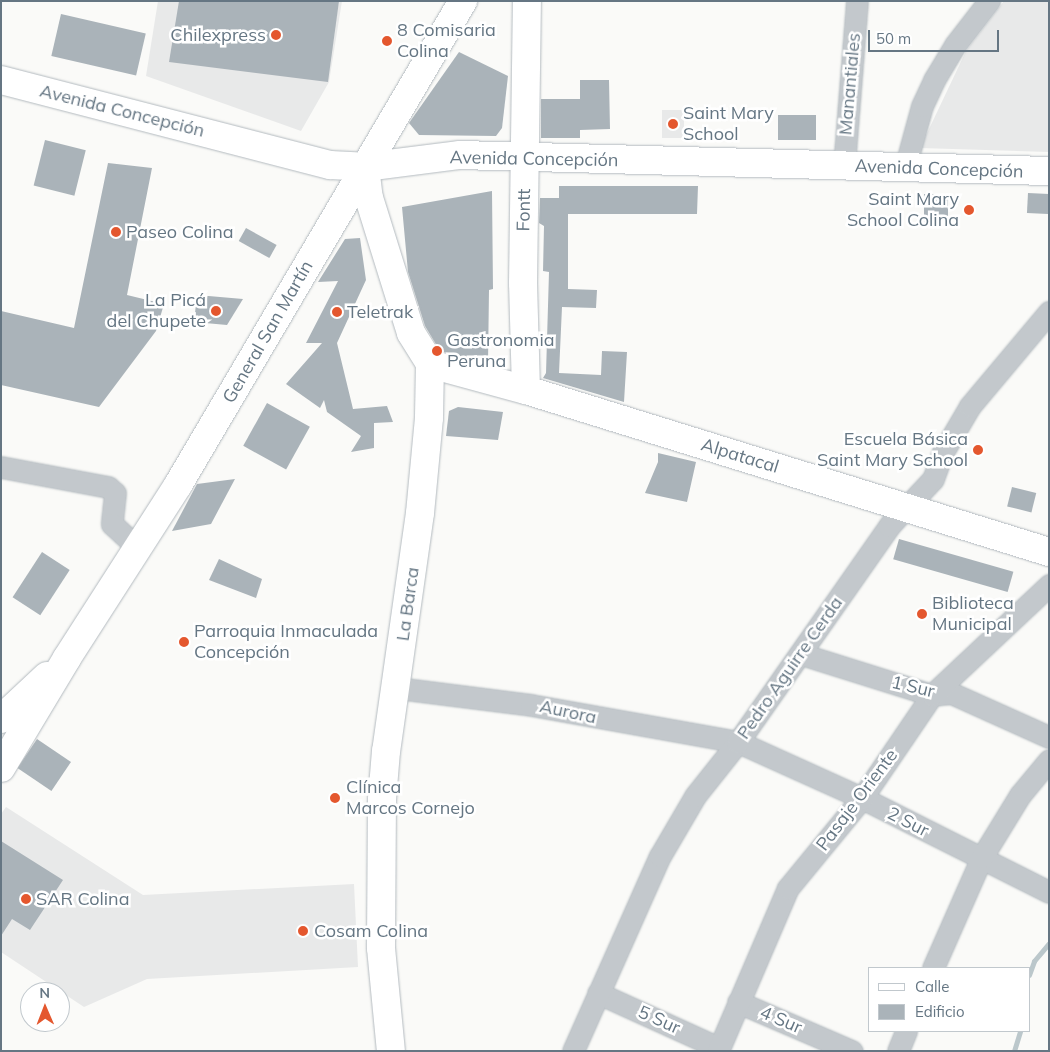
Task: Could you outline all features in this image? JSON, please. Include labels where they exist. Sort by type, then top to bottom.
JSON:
[{"type":"main road","name":"General San Martín","points":[[1,768],[67,658],[178,485],[463,1]]},
{"type":"main road","name":"Fontt","points":[[526,390],[525,157],[527,1]]},
{"type":"main road","name":"Avenida Concepción","points":[[1,80],[330,165],[365,167],[460,155],[1049,171]]},
{"type":"main road","points":[[365,167],[369,198],[411,333],[430,364]]},
{"type":"main road","name":"Alpatacal","points":[[430,364],[526,390],[1049,552]]},
{"type":"main road","name":"La Barca","points":[[391,1051],[381,948],[380,849],[386,751],[397,688],[426,446],[430,364]]},
{"type":"main road","name":"General San Martín","points":[[1,719],[67,658]]},
{"type":"street","name":"Manantiales","points":[[844,166],[857,1]]},
{"type":"street","points":[[905,168],[922,106],[934,80],[954,45],[989,1]]},
{"type":"street","name":"Pedro Aguirre Cerda","points":[[572,1051],[673,831],[695,796],[738,742],[889,526],[933,479],[943,452],[970,406],[1049,312]]},
{"type":"street","points":[[1,467],[108,487],[115,493],[112,524],[137,547]]},
{"type":"street","name":"Pasaje Oriente","points":[[718,1049],[788,888],[862,798],[932,695],[1049,585]]},
{"type":"street","name":"1 Sur","points":[[801,654],[932,695],[951,693],[1049,737]]},
{"type":"street","name":"Aurora","points":[[397,688],[531,705],[738,742]]},
{"type":"street","name":"2 Sur","points":[[738,742],[862,798],[918,830],[982,857],[1049,892]]},
{"type":"street","points":[[933,967],[982,857],[1020,795],[1049,760]]},
{"type":"street","name":"5 Sur","points":[[598,994],[718,1049]]},
{"type":"street","name":"4 Sur","points":[[738,1002],[852,1051]]},
{"type":"street","points":[[898,1051],[906,1032]]},
{"type":"shaded area","points":[[158,1],[342,1],[329,82],[301,131],[146,76]]},
{"type":"shaded area","points":[[1004,1],[1049,1],[1049,152],[920,148],[966,51]]},
{"type":"shaded area","name":"Saint Mary School","points":[[662,110],[684,110],[684,138],[662,138]]},
{"type":"shaded area","points":[[6,807],[143,895],[354,884],[358,967],[147,979],[84,1007],[70,998],[70,982],[46,982],[1,952],[1,814]]},
{"type":"building","points":[[179,1],[339,1],[328,82],[169,62]]},
{"type":"building","points":[[61,14],[146,34],[136,75],[51,56]]},
{"type":"building","points":[[459,52],[508,76],[502,128],[496,136],[419,135],[409,123]]},
{"type":"building","points":[[580,80],[609,80],[610,129],[580,130],[580,138],[541,138],[541,99],[580,99]]},
{"type":"building","points":[[778,115],[816,115],[816,140],[778,140]]},
{"type":"building","points":[[45,140],[86,150],[74,196],[34,186]]},
{"type":"building","name":"Paseo Colina","points":[[108,163],[152,168],[127,295],[164,304],[156,331],[99,407],[1,385],[1,311],[74,328]]},
{"type":"building","points":[[559,186],[698,186],[697,214],[568,214],[568,289],[597,290],[596,308],[562,307],[559,373],[601,375],[602,351],[627,352],[624,402],[543,378],[546,373],[549,272],[543,271],[544,226],[539,223],[540,198],[559,198]]},
{"type":"building","points":[[492,191],[493,289],[489,290],[488,363],[440,351],[425,326],[408,272],[402,207]]},
{"type":"building","points":[[1028,193],[1049,194],[1048,214],[1027,213]]},
{"type":"building","points":[[924,194],[948,194],[948,223],[924,223]]},
{"type":"building","points":[[246,228],[277,245],[269,258],[239,241]]},
{"type":"building","points":[[360,238],[366,280],[337,343],[353,409],[387,406],[393,422],[374,423],[374,448],[351,452],[361,436],[327,412],[324,400],[320,408],[286,384],[322,343],[306,343],[338,281],[318,282],[345,239]]},
{"type":"building","name":"La Picá del Chupete","points":[[197,295],[243,299],[227,325],[194,322]]},
{"type":"building","points":[[267,403],[310,427],[286,470],[243,446]]},
{"type":"building","points":[[458,407],[503,412],[498,440],[446,436],[449,411]]},
{"type":"building","points":[[658,453],[696,462],[687,502],[645,493],[658,462]]},
{"type":"building","points":[[235,479],[211,524],[172,531],[197,484]]},
{"type":"building","points":[[1012,487],[1036,493],[1031,512],[1007,506]]},
{"type":"building","points":[[899,539],[1013,572],[1008,592],[893,559]]},
{"type":"building","points":[[42,552],[70,570],[40,615],[13,597]]},
{"type":"building","points":[[219,559],[262,579],[256,598],[209,580]]},
{"type":"building","points":[[37,739],[71,762],[51,791],[17,768]]},
{"type":"building","name":"SAR Colina","points":[[1,841],[63,880],[30,930],[12,919],[1,936]]},
{"type":"waterway","points":[[1030,972],[1034,961],[1049,943]]},
{"type":"waterway","points":[[1014,1051],[1020,1032]]},
{"type":"place","name":"Chilexpress","points":[[276,35]]},
{"type":"place","name":"8 Comisaria Colina","points":[[387,41]]},
{"type":"place","name":"Saint Mary School","points":[[673,124]]},
{"type":"place","name":"Saint Mary School Colina","points":[[969,210]]},
{"type":"place","name":"Paseo Colina","points":[[116,232]]},
{"type":"place","name":"La Picá del Chupete","points":[[216,311]]},
{"type":"place","name":"Teletrak","points":[[337,312]]},
{"type":"place","name":"Gastronomia Peruna","points":[[437,351]]},
{"type":"place","name":"Escuela Básica Saint Mary School","points":[[978,450]]},
{"type":"place","name":"Biblioteca Municipal","points":[[922,614]]},
{"type":"place","name":"Parroquia Inmaculada Concepción","points":[[184,642]]},
{"type":"place","name":"Clínica Marcos Cornejo","points":[[335,798]]},
{"type":"place","name":"SAR Colina","points":[[26,899]]},
{"type":"place","name":"Cosam Colina","points":[[303,931]]}]
